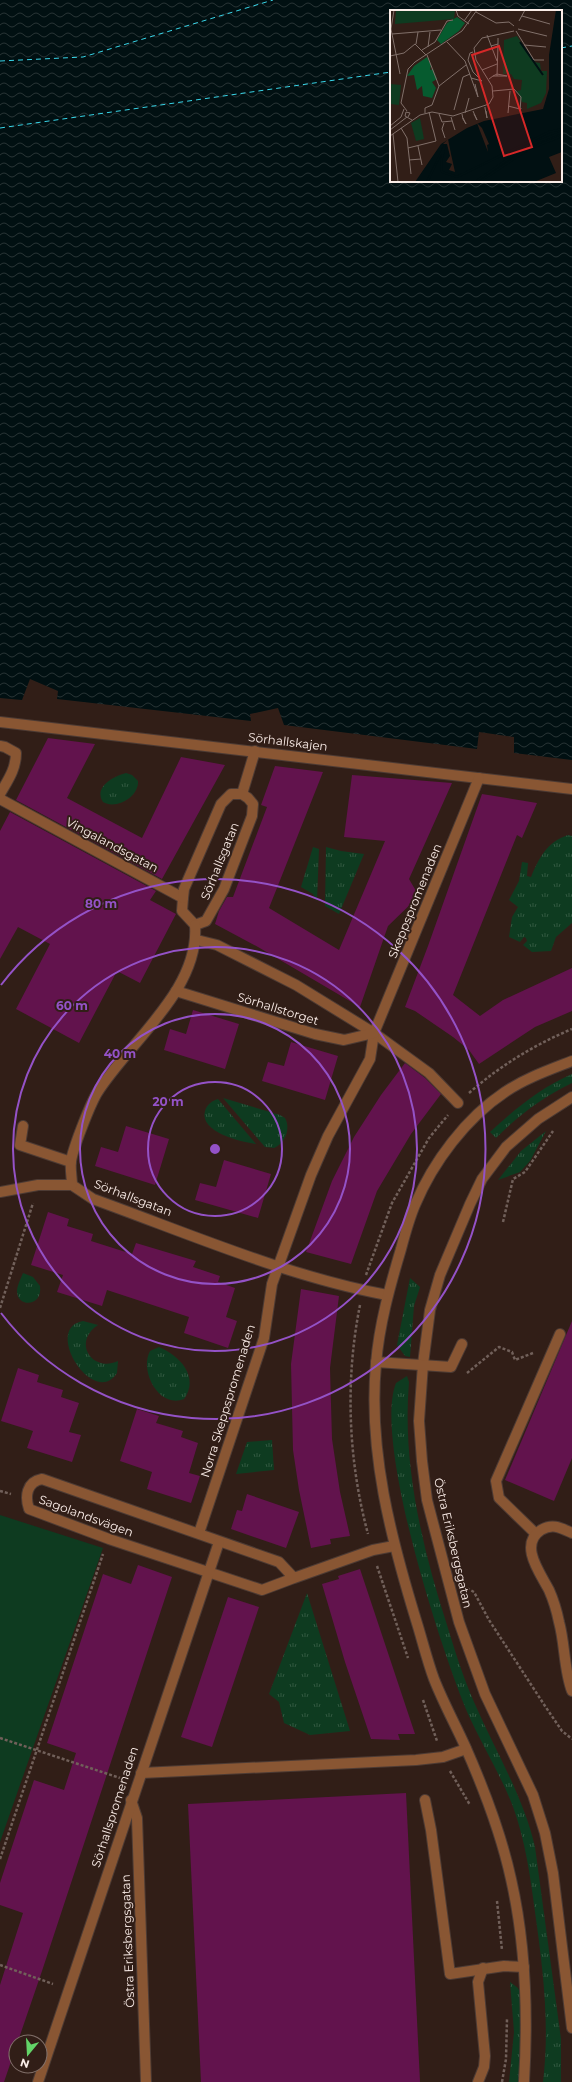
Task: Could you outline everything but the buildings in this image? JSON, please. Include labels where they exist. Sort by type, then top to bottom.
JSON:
[{"type":"street","name":"Sörhallskajen","points":[[0,722],[572,789]]},
{"type":"street","points":[[0,746],[16,753],[16,764],[0,794]]},
{"type":"street","points":[[242,794],[255,751]]},
{"type":"street","name":"Skeppspromenaden","points":[[374,1033],[479,778]]},
{"type":"street","name":"Sörhallsgatan","points":[[183,898],[184,889],[221,804],[231,794],[242,794],[253,804],[252,816],[214,911],[206,921],[195,925]]},
{"type":"street","name":"Vingalandsgatan","points":[[0,799],[183,898]]},
{"type":"street","points":[[0,1192],[38,1185],[72,1185],[71,1162],[96,1094],[176,991],[188,969],[197,940],[195,925],[182,911],[183,898]]},
{"type":"street","name":"Sörhallstorget","points":[[197,940],[217,945],[296,985],[374,1033],[429,1073],[458,1103]]},
{"type":"street","name":"Sörhallstorget","points":[[176,991],[314,1034],[344,1040],[374,1033]]},
{"type":"street","name":"Norra Skeppspromenaden","points":[[199,1533],[264,1338],[269,1294],[310,1175],[328,1136],[370,1059],[374,1033]]},
{"type":"street","points":[[524,2082],[524,1967],[512,1880],[493,1813],[434,1679],[394,1546],[377,1451],[376,1362],[387,1296],[414,1207],[429,1177],[452,1144],[471,1122],[505,1092],[537,1075],[572,1061]]},
{"type":"street","name":"Östra Eriksbergsgatan","points":[[572,1097],[538,1118],[516,1137],[494,1161],[482,1179],[440,1275],[428,1319],[419,1421],[423,1472],[432,1520],[448,1587],[477,1675],[533,1795],[545,1833],[554,1880],[572,2028]]},
{"type":"street","points":[[23,1126],[20,1145],[71,1162]]},
{"type":"street","name":"Sörhallsgatan","points":[[72,1185],[94,1199],[278,1267],[363,1291],[387,1296]]},
{"type":"street","points":[[536,1534],[499,1498],[496,1481],[560,1334]]},
{"type":"street","points":[[376,1362],[451,1367],[462,1344]]},
{"type":"street","name":"Sagolandsvägen","points":[[294,1578],[279,1562],[42,1479],[36,1480],[27,1490],[26,1499],[29,1509],[109,1539],[262,1590],[372,1550],[394,1546]]},
{"type":"street","points":[[572,1533],[556,1526],[545,1528],[536,1534],[531,1546],[532,1556],[549,1591],[559,1622],[572,1691]]},
{"type":"street","name":"Sörhallspromenaden","points":[[38,2082],[131,1800],[219,1542]]},
{"type":"street","points":[[141,1773],[416,1760],[443,1757],[466,1749]]},
{"type":"street","name":"Östra Eriksbergsgatan","points":[[131,1800],[137,1818],[146,2082]]},
{"type":"street","points":[[425,1800],[432,1830],[450,1974],[504,1966],[524,1967]]},
{"type":"street","points":[[478,2082],[484,2067],[485,2056],[478,1982],[483,1968]]},
{"type":"path","points":[[503,1222],[513,1179],[525,1172],[534,1160],[543,1143],[553,1130],[560,1126]]},
{"type":"path","points":[[0,1308],[38,1185]]},
{"type":"path","points":[[451,1367],[468,1373],[499,1347],[512,1352],[515,1360],[531,1355],[543,1346],[554,1347]]},
{"type":"path","points":[[0,1859],[109,1539]]},
{"type":"path","points":[[448,1587],[459,1584],[474,1592],[489,1620],[545,1706],[562,1731],[572,1739]]},
{"type":"path","points":[[386,1595],[408,1594]]},
{"type":"path","points":[[0,1738],[137,1784]]},
{"type":"path","points":[[0,1966],[69,1989]]},
{"type":"green space","points":[[126,773],[132,775],[138,781],[135,792],[131,797],[120,803],[108,804],[103,802],[101,792],[106,783]]},
{"type":"green space","points":[[568,835],[572,836],[572,923],[556,937],[551,951],[532,952],[523,945],[527,941],[526,938],[524,937],[520,942],[509,937],[512,917],[518,907],[509,900],[519,881],[522,862],[528,863],[527,876],[531,877],[537,863],[549,846]]},
{"type":"green space","points":[[313,847],[319,849],[317,901],[313,894],[301,887]]},
{"type":"green space","points":[[326,847],[341,851],[364,854],[339,914],[325,906]]},
{"type":"green space","points":[[572,1074],[572,1083],[551,1094],[532,1107],[496,1138],[490,1132],[539,1092]]},
{"type":"green space","points":[[223,1098],[280,1115],[285,1118],[287,1122],[287,1131],[284,1139],[274,1148],[265,1147]]},
{"type":"green space","points":[[218,1099],[256,1144],[223,1135],[208,1125],[205,1118],[205,1111],[210,1103]]},
{"type":"green space","points":[[546,1131],[530,1161],[520,1172],[498,1180],[521,1151]]},
{"type":"green space","points":[[23,1273],[33,1277],[40,1286],[38,1298],[30,1303],[21,1300],[18,1297],[17,1289]]},
{"type":"green space","points":[[410,1278],[420,1287],[414,1306],[410,1357],[405,1356],[397,1345]]},
{"type":"green space","points":[[83,1321],[98,1325],[90,1332],[86,1339],[88,1354],[100,1363],[109,1364],[118,1361],[117,1373],[107,1381],[96,1381],[85,1374],[76,1363],[70,1350],[68,1337],[72,1327]]},
{"type":"green space","points":[[159,1347],[174,1355],[185,1368],[190,1383],[184,1399],[175,1401],[167,1399],[159,1393],[149,1378],[147,1359],[150,1351]]},
{"type":"green space","points":[[407,1376],[409,1382],[408,1444],[411,1474],[422,1535],[438,1596],[466,1683],[516,1791],[530,1828],[535,1847],[561,2039],[561,2082],[543,2082],[546,2039],[545,1997],[530,1878],[521,1833],[508,1794],[474,1727],[456,1685],[428,1598],[402,1497],[394,1451],[391,1411],[396,1383]]},
{"type":"green space","points":[[272,1440],[274,1470],[236,1474],[247,1442]]},
{"type":"green space","points":[[0,1515],[103,1548],[0,1842]]},
{"type":"green space","points":[[307,1593],[350,1731],[310,1735],[284,1723],[279,1702],[269,1694]]},
{"type":"green space","points":[[510,1982],[518,1988],[521,1995],[519,2082],[509,2082],[514,2032]]},
{"type":"water","points":[[0,0],[572,0],[572,760],[514,753],[514,737],[479,732],[477,749],[284,725],[278,708],[250,714],[251,721],[57,699],[58,691],[30,679],[22,700],[0,698]]},
{"type":"ferry route","points":[[0,61],[83,57],[273,0]]},
{"type":"ferry route","points":[[562,48],[572,46]]},
{"type":"ferry route","points":[[0,128],[390,72]]}]
